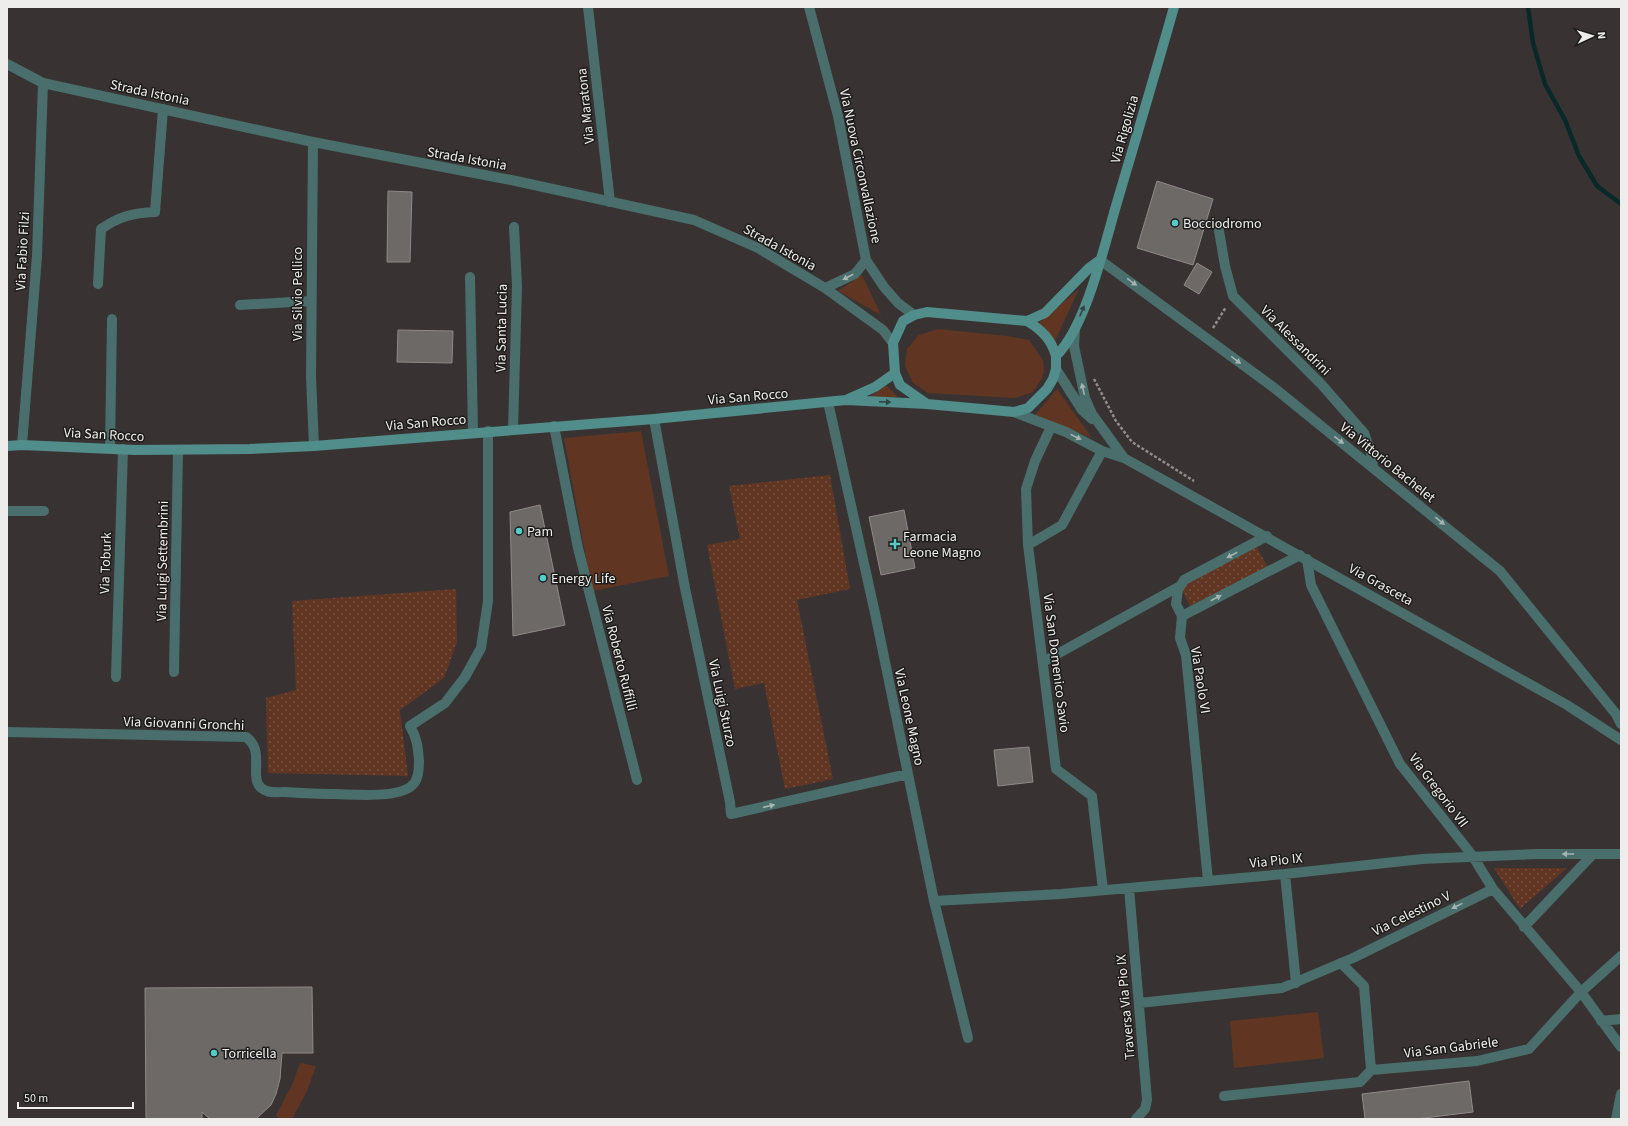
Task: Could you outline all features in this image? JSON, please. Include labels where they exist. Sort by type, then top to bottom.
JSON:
[{"type":"main road","name":"Via Rigolizia","points":[[1056,356],[1068,342],[1075,329],[1098,272],[1100,260],[1174,7]]},
{"type":"main road","points":[[1027,322],[1045,313],[1100,260]]},
{"type":"main road","points":[[846,400],[927,404],[1014,412],[1028,408],[1047,389],[1056,369],[1056,356],[1047,336],[1037,327],[1027,322],[927,312],[914,315],[903,321],[894,343],[894,373],[900,385],[927,404]]},
{"type":"main road","points":[[846,400],[875,387],[894,373]]},
{"type":"main road","name":"Via San Rocco","points":[[13,444],[178,451],[314,446],[473,432],[654,419],[846,400]]},
{"type":"street","name":"Via Maratona","points":[[588,7],[610,202]]},
{"type":"street","name":"Via Nuova Circonvallazione","points":[[809,7],[838,116],[866,260],[884,287],[898,303],[914,315]]},
{"type":"street","name":"Strada Istonia","points":[[7,64],[43,83],[313,142],[516,181],[694,220],[758,248],[824,288],[883,330],[894,343]]},
{"type":"street","name":"Via Fabio Filzi","points":[[13,444],[37,256],[43,83]]},
{"type":"street","points":[[98,284],[101,229],[112,221],[134,213],[155,212],[163,110]]},
{"type":"street","name":"Via Silvio Pellico","points":[[313,142],[311,377],[314,446]]},
{"type":"street","points":[[1218,225],[1233,296]]},
{"type":"street","name":"Via Santa Lucia","points":[[513,430],[516,286],[514,227]]},
{"type":"street","points":[[824,288],[855,274],[866,260]]},
{"type":"street","name":"Via Vittorio Bachelet","points":[[1100,260],[1206,338],[1372,467],[1500,572],[1616,714],[1621,724]]},
{"type":"street","points":[[470,277],[473,432]]},
{"type":"street","name":"Via Alessandrini","points":[[1233,296],[1322,385],[1364,433],[1371,453],[1372,467]]},
{"type":"street","points":[[240,305],[311,301]]},
{"type":"street","points":[[110,448],[112,319]]},
{"type":"street","points":[[1075,329],[1074,346],[1081,377],[1092,414],[1098,425]]},
{"type":"street","points":[[1056,369],[1082,410],[1098,425],[1124,458]]},
{"type":"street","name":"Via Leone Magno","points":[[828,402],[934,901],[968,1038]]},
{"type":"street","points":[[1014,412],[1124,458]]},
{"type":"street","name":"Via Luigi Sturzo","points":[[654,419],[684,588],[730,802],[731,814],[908,774]]},
{"type":"street","name":"Via Roberto Ruffilli","points":[[554,426],[578,548],[637,780]]},
{"type":"street","name":"Via San Domenico Savio","points":[[1051,427],[1035,461],[1026,490],[1028,545],[1056,769],[1092,796],[1104,890]]},
{"type":"street","name":"Via Giovanni Gronchi","points":[[7,732],[246,737],[253,741],[256,750],[255,778],[259,787],[267,792],[317,794],[399,793],[408,788],[415,782],[419,768],[417,739],[410,726],[445,703],[465,677],[481,648],[488,601],[488,431]]},
{"type":"street","name":"Via Toburk","points":[[116,677],[123,449]]},
{"type":"street","points":[[1028,545],[1062,525],[1102,450]]},
{"type":"street","name":"Via Luigi Settembrini","points":[[174,672],[178,451]]},
{"type":"street","name":"Via Grasceta","points":[[1124,458],[1267,536],[1620,736]]},
{"type":"street","points":[[7,511],[44,511]]},
{"type":"street","points":[[1043,662],[1180,586],[1184,580],[1267,536]]},
{"type":"street","points":[[1182,616],[1303,557]]},
{"type":"street","name":"Via Gregorio VII","points":[[1303,557],[1311,585],[1400,764],[1472,856],[1492,889],[1581,992],[1621,1047]]},
{"type":"street","name":"Via Paolo VI","points":[[1180,586],[1176,604],[1182,616],[1180,638],[1186,655],[1208,881]]},
{"type":"street","points":[[1524,927],[1593,854]]},
{"type":"street","name":"Via Pio IX","points":[[934,901],[1129,888],[1285,874],[1422,858],[1621,854]]},
{"type":"street","points":[[1285,874],[1296,983]]},
{"type":"street","name":"Traversa Via Pio IX","points":[[1129,888],[1147,1100],[1145,1109],[1136,1119]]},
{"type":"street","name":"Via Celestino V","points":[[1139,1002],[1282,988],[1341,963],[1492,889]]},
{"type":"street","name":"Via San Gabriele","points":[[1371,1070],[1477,1061],[1529,1049],[1581,992],[1621,956]]},
{"type":"street","points":[[1224,1096],[1360,1082],[1371,1070],[1364,986],[1341,963]]},
{"type":"street","points":[[1602,1021],[1621,1019]]},
{"type":"street","points":[[1616,1119],[1621,1094]]},
{"type":"path","points":[[1206,338],[1233,296]]},
{"type":"path","points":[[1081,377],[1095,379],[1116,421],[1132,442],[1195,482]]},
{"type":"shaded area","points":[[862,275],[881,315],[838,291]]},
{"type":"shaded area","points":[[1079,289],[1055,341],[1039,323]]},
{"type":"shaded area","points":[[938,329],[1007,336],[1029,340],[1043,360],[1044,372],[1041,380],[1033,392],[1015,398],[928,393],[913,383],[905,366],[907,349],[919,335]]},
{"type":"shaded area","points":[[886,385],[898,397],[870,397]]},
{"type":"shaded area","points":[[1057,389],[1092,438],[1035,415]]},
{"type":"shaded area","points":[[641,431],[669,576],[592,591],[564,438]]},
{"type":"shaded area","points":[[830,475],[850,589],[797,600],[833,779],[785,789],[764,683],[735,689],[707,545],[740,539],[729,486]]},
{"type":"shaded area","points":[[1257,547],[1268,568],[1190,606],[1180,586]]},
{"type":"shaded area","points":[[456,589],[457,642],[444,678],[400,710],[408,776],[268,773],[266,698],[296,690],[292,601]]},
{"type":"shaded area","points":[[1494,868],[1567,868],[1520,909]]},
{"type":"shaded area","points":[[1318,1012],[1324,1058],[1234,1068],[1230,1021]]},
{"type":"shaded area","points":[[300,1063],[316,1066],[307,1091],[292,1119],[279,1119],[276,1115],[292,1085]]},
{"type":"building","name":"Bocciodromo","points":[[1157,181],[1213,199],[1193,265],[1137,248]]},
{"type":"building","points":[[388,191],[412,192],[410,262],[387,262]]},
{"type":"building","points":[[1197,263],[1212,272],[1199,294],[1184,285]]},
{"type":"building","points":[[398,330],[453,331],[452,363],[397,362]]},
{"type":"building","points":[[540,505],[565,625],[513,636],[510,512]]},
{"type":"building","points":[[904,510],[915,568],[881,575],[869,517]]},
{"type":"building","points":[[1029,747],[1033,782],[998,786],[994,750]]},
{"type":"building","name":"Torricella","points":[[312,987],[313,1053],[282,1053],[280,1079],[276,1094],[271,1105],[256,1119],[210,1119],[202,1112],[202,1119],[146,1119],[145,988]]},
{"type":"building","points":[[1469,1081],[1473,1112],[1416,1119],[1365,1119],[1362,1094]]},
{"type":"waterway","points":[[1528,7],[1533,43],[1545,84],[1565,120],[1579,156],[1597,186],[1621,204]]},
{"type":"place","name":"Bocciodromo","points":[[1175,223]]},
{"type":"place","name":"Pam","points":[[519,531]]},
{"type":"place","name":"Farmacia Leone Magno","points":[[895,544]]},
{"type":"place","name":"Energy Life","points":[[543,578]]},
{"type":"place","name":"Torricella","points":[[214,1053]]}]
